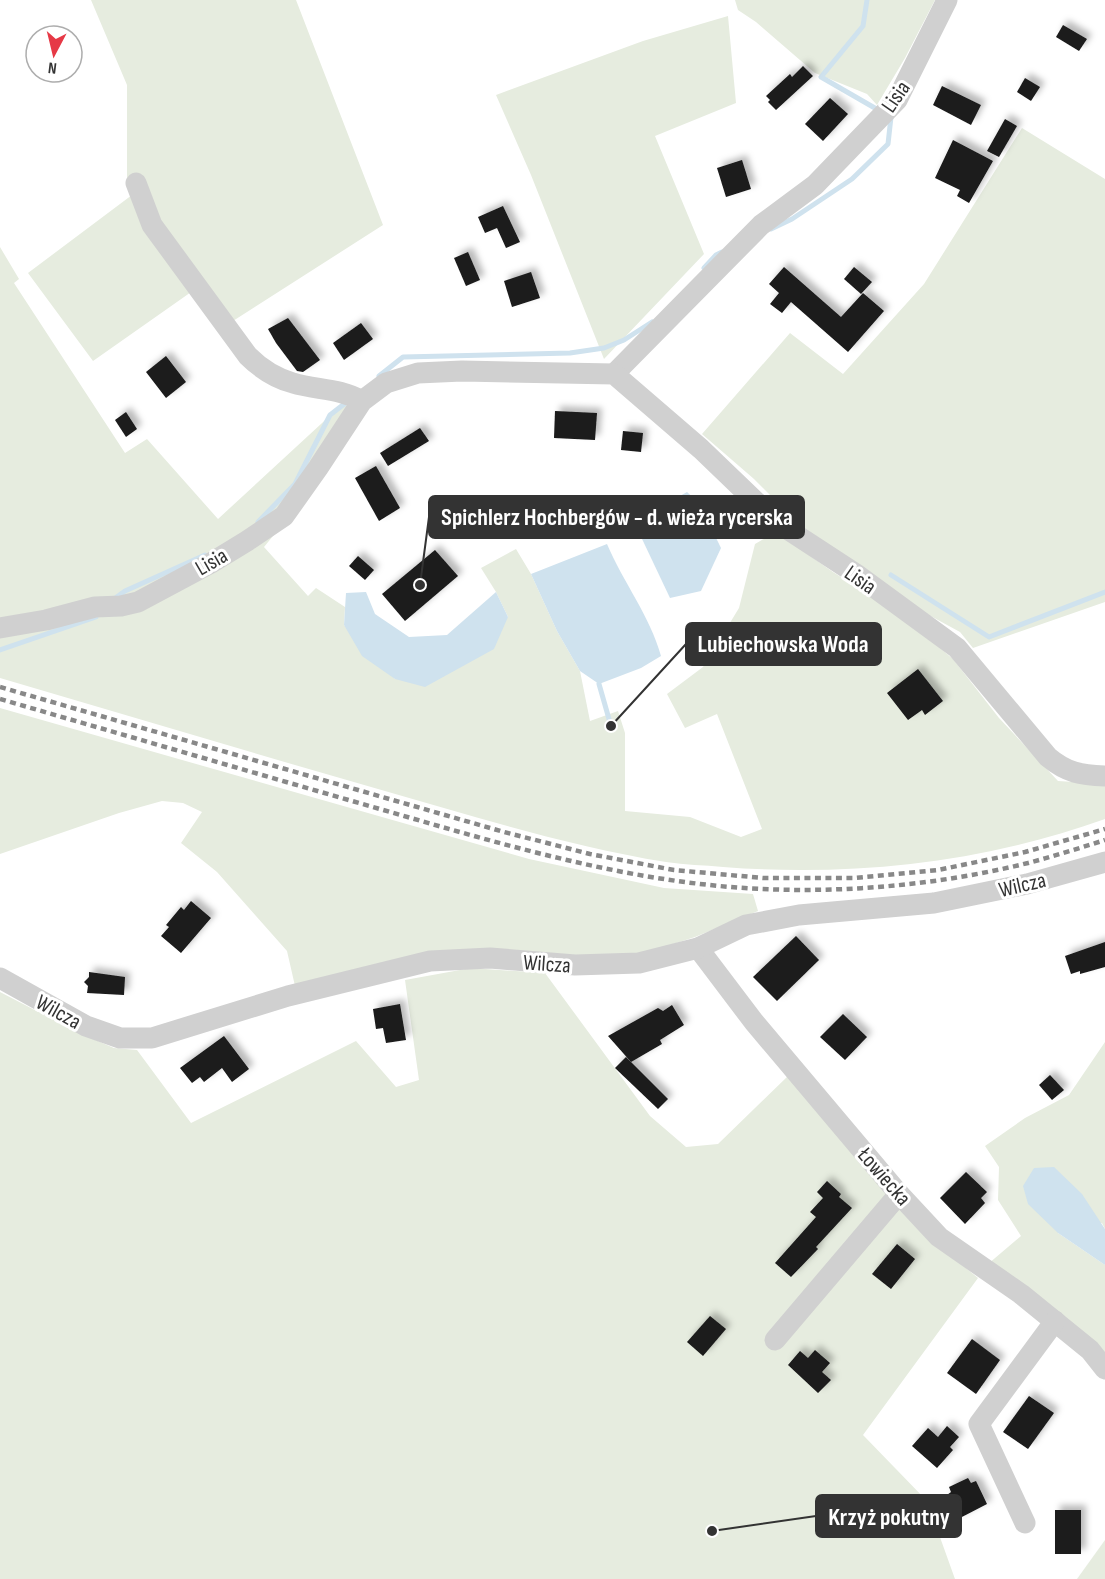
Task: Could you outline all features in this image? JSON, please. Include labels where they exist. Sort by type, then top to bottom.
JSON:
[{"type":"street","name":"Lisia","points":[[614,374],[761,225],[815,185],[897,100],[947,0]]},
{"type":"street","points":[[136,183],[152,225],[248,356],[259,367],[293,383],[350,394],[362,401]]},
{"type":"street","name":"Lisia","points":[[0,628],[46,620],[95,607],[122,606],[138,602],[247,541],[284,516],[362,401],[386,383],[418,373],[462,371],[614,374],[701,449],[778,523],[856,574],[957,648],[1048,757],[1060,767],[1081,775],[1105,776]]},
{"type":"street","name":"Wilcza","points":[[0,978],[86,1026],[120,1038],[152,1038],[288,996],[430,961],[490,958],[575,965],[639,963],[698,948],[746,925],[799,915],[934,903],[1027,884],[1105,862]]},
{"type":"street","name":"Łowiecka","points":[[698,948],[754,1022],[899,1194],[939,1237],[1021,1294],[1090,1350],[1105,1369]]},
{"type":"street","points":[[775,1340],[899,1194]]},
{"type":"street","points":[[1025,1523],[979,1424],[1055,1322]]},
{"type":"shaded area","points":[[91,0],[296,0],[383,225],[222,328],[194,290],[93,361],[28,273],[132,195],[127,178],[127,85]]},
{"type":"shaded area","points":[[735,0],[935,0],[877,105],[867,94],[815,73],[756,22],[738,10]]},
{"type":"shaded area","points":[[728,16],[736,103],[655,136],[704,254],[604,359],[531,175],[496,95],[643,41]]},
{"type":"shaded area","points":[[1022,128],[1105,179],[1105,602],[973,648],[960,632],[914,607],[800,525],[754,479],[702,434],[790,333],[843,374],[924,284]]},
{"type":"shaded area","points":[[0,247],[19,279],[14,283],[125,453],[147,439],[218,519],[347,400],[345,414],[326,471],[264,547],[308,596],[316,588],[345,607],[344,625],[395,679],[508,617],[481,568],[516,549],[580,671],[590,721],[618,711],[625,733],[625,811],[690,817],[741,837],[762,829],[717,714],[685,728],[667,694],[703,667],[739,608],[755,544],[776,532],[901,615],[953,659],[999,718],[1058,781],[1105,784],[1105,819],[1059,834],[964,856],[868,868],[771,870],[673,863],[593,848],[521,830],[0,678]]},
{"type":"shaded area","points":[[0,708],[529,859],[664,888],[753,894],[758,911],[695,937],[639,955],[579,958],[491,948],[295,986],[287,951],[217,872],[181,843],[202,812],[183,803],[162,801],[119,813],[0,854]]},
{"type":"shaded area","points":[[471,968],[545,973],[650,1116],[686,1147],[718,1144],[788,1076],[933,1241],[978,1278],[863,1435],[927,1501],[955,1579],[0,1579],[0,992],[79,1033],[114,1048],[137,1050],[191,1123],[356,1041],[396,1087],[419,1080],[405,980]]},
{"type":"shaded area","points":[[1105,1042],[1105,1229],[1102,1223],[1058,1233],[1105,1265],[1105,1360],[988,1264],[1021,1236],[998,1200],[999,1167],[985,1146],[1025,1118],[1069,1095]]},
{"type":"shaded area","points":[[1105,1540],[1105,1579],[1077,1579]]},
{"type":"water","points":[[687,492],[699,503],[721,548],[701,591],[670,598],[634,522]]},
{"type":"water","points":[[607,544],[650,627],[661,656],[641,668],[599,684],[580,671],[557,631],[531,574]]},
{"type":"water","points":[[366,592],[375,614],[409,637],[447,635],[496,592],[508,617],[494,649],[425,687],[395,679],[362,656],[344,625],[346,593]]},
{"type":"water","points":[[1054,1167],[1082,1194],[1105,1229],[1105,1265],[1058,1233],[1028,1204],[1023,1186],[1034,1168]]},
{"type":"building","points":[[1063,25],[1087,39],[1079,51],[1056,37]]},
{"type":"building","points":[[803,66],[813,76],[776,110],[768,102],[770,100],[766,96],[790,74],[792,77]]},
{"type":"building","points":[[1025,78],[1040,87],[1031,101],[1017,92]]},
{"type":"building","points":[[942,86],[981,105],[971,125],[933,105]]},
{"type":"building","points":[[830,98],[848,114],[823,141],[805,124]]},
{"type":"building","points":[[1005,119],[1017,126],[999,157],[987,151]]},
{"type":"building","points":[[953,140],[993,161],[969,203],[957,196],[960,190],[935,178]]},
{"type":"building","points":[[742,160],[751,189],[726,197],[717,168]]},
{"type":"building","points":[[503,206],[520,242],[506,248],[497,228],[485,233],[478,217]]},
{"type":"building","points":[[468,252],[480,280],[466,286],[454,258]]},
{"type":"building","points":[[784,267],[841,317],[863,293],[884,311],[848,352],[791,302],[782,313],[770,304],[779,293],[769,284]]},
{"type":"building","points":[[854,267],[872,282],[861,294],[844,279]]},
{"type":"building","points":[[531,272],[540,298],[512,307],[504,281]]},
{"type":"building","points":[[288,318],[320,360],[303,372],[297,371],[268,329]]},
{"type":"building","points":[[361,323],[373,339],[344,360],[333,343]]},
{"type":"building","points":[[166,356],[186,382],[166,398],[146,372]]},
{"type":"building","points":[[555,411],[597,413],[595,440],[554,438]]},
{"type":"building","points":[[126,412],[137,429],[126,437],[115,420]]},
{"type":"building","points":[[420,428],[429,441],[388,466],[380,453]]},
{"type":"building","points":[[623,431],[643,433],[641,452],[621,450]]},
{"type":"building","points":[[376,466],[400,508],[379,521],[355,478]]},
{"type":"building","points":[[435,550],[458,576],[405,621],[382,594]]},
{"type":"building","points":[[358,556],[374,570],[365,580],[349,566]]},
{"type":"building","points":[[918,669],[943,701],[925,715],[922,710],[908,720],[887,693]]},
{"type":"building","points":[[191,901],[211,918],[181,953],[161,936],[169,927],[166,925],[181,907],[184,910]]},
{"type":"building","points":[[796,936],[819,960],[777,1001],[753,977]]},
{"type":"building","points":[[1105,942],[1105,967],[1080,974],[1080,971],[1071,974],[1065,956]]},
{"type":"building","points":[[89,972],[125,977],[124,995],[87,993],[88,986],[84,982],[89,977]]},
{"type":"building","points":[[400,1004],[406,1040],[386,1043],[383,1028],[376,1029],[373,1009]]},
{"type":"building","points":[[672,1005],[684,1025],[660,1040],[662,1044],[631,1062],[608,1036],[658,1008],[663,1011]]},
{"type":"building","points":[[843,1014],[867,1037],[845,1060],[820,1037]]},
{"type":"building","points":[[224,1036],[249,1069],[232,1082],[222,1068],[204,1082],[200,1077],[192,1083],[180,1068]]},
{"type":"building","points":[[626,1057],[668,1099],[658,1109],[615,1068]]},
{"type":"building","points":[[1050,1075],[1064,1090],[1052,1100],[1039,1085]]},
{"type":"building","points":[[966,1172],[987,1192],[981,1198],[985,1203],[965,1224],[940,1198]]},
{"type":"building","points":[[827,1181],[841,1194],[839,1197],[852,1208],[791,1277],[775,1263],[816,1217],[810,1212],[823,1198],[817,1192]]},
{"type":"building","points":[[897,1244],[915,1259],[891,1289],[872,1274]]},
{"type":"building","points":[[710,1316],[726,1329],[703,1356],[687,1342]]},
{"type":"building","points":[[972,1339],[1000,1360],[976,1394],[947,1373]]},
{"type":"building","points":[[815,1350],[830,1363],[822,1372],[831,1380],[818,1393],[788,1365],[800,1351],[808,1358]]},
{"type":"building","points":[[1029,1396],[1054,1413],[1028,1449],[1003,1432]]},
{"type":"building","points":[[947,1426],[959,1437],[950,1447],[953,1450],[937,1468],[912,1446],[928,1428],[938,1437]]},
{"type":"building","points":[[968,1478],[971,1483],[976,1481],[987,1504],[958,1519],[947,1495],[951,1492],[949,1487]]},
{"type":"building","points":[[1055,1510],[1081,1510],[1081,1554],[1055,1554]]},
{"type":"waterway","points":[[867,0],[863,26],[821,77],[880,111]]},
{"type":"waterway","points":[[771,229],[792,219],[852,179],[888,144],[891,117]]},
{"type":"waterway","points":[[704,268],[722,252]]},
{"type":"waterway","points":[[379,376],[403,357],[570,353],[604,348],[624,340],[652,322]]},
{"type":"waterway","points":[[258,522],[295,484],[330,415],[348,401]]},
{"type":"waterway","points":[[114,599],[125,591],[205,555]]},
{"type":"waterway","points":[[891,575],[989,637],[1105,592]]},
{"type":"waterway","points":[[0,650],[96,617]]},
{"type":"waterway","points":[[599,684],[611,726]]},
{"type":"railway","points":[[0,687],[504,832],[590,854],[674,870],[763,878],[854,878],[938,870],[1025,852],[1105,829]]},
{"type":"railway","points":[[0,699],[517,848],[663,879],[762,889],[863,888],[930,882],[996,870],[1105,840]]},
{"type":"place","name":"Spichlerz Hochbergów - d. wieża rycerska","points":[[420,585]]},
{"type":"place","name":"Lubiechowska Woda","points":[[611,726]]},
{"type":"place","name":"Krzyż pokutny","points":[[712,1531]]}]
